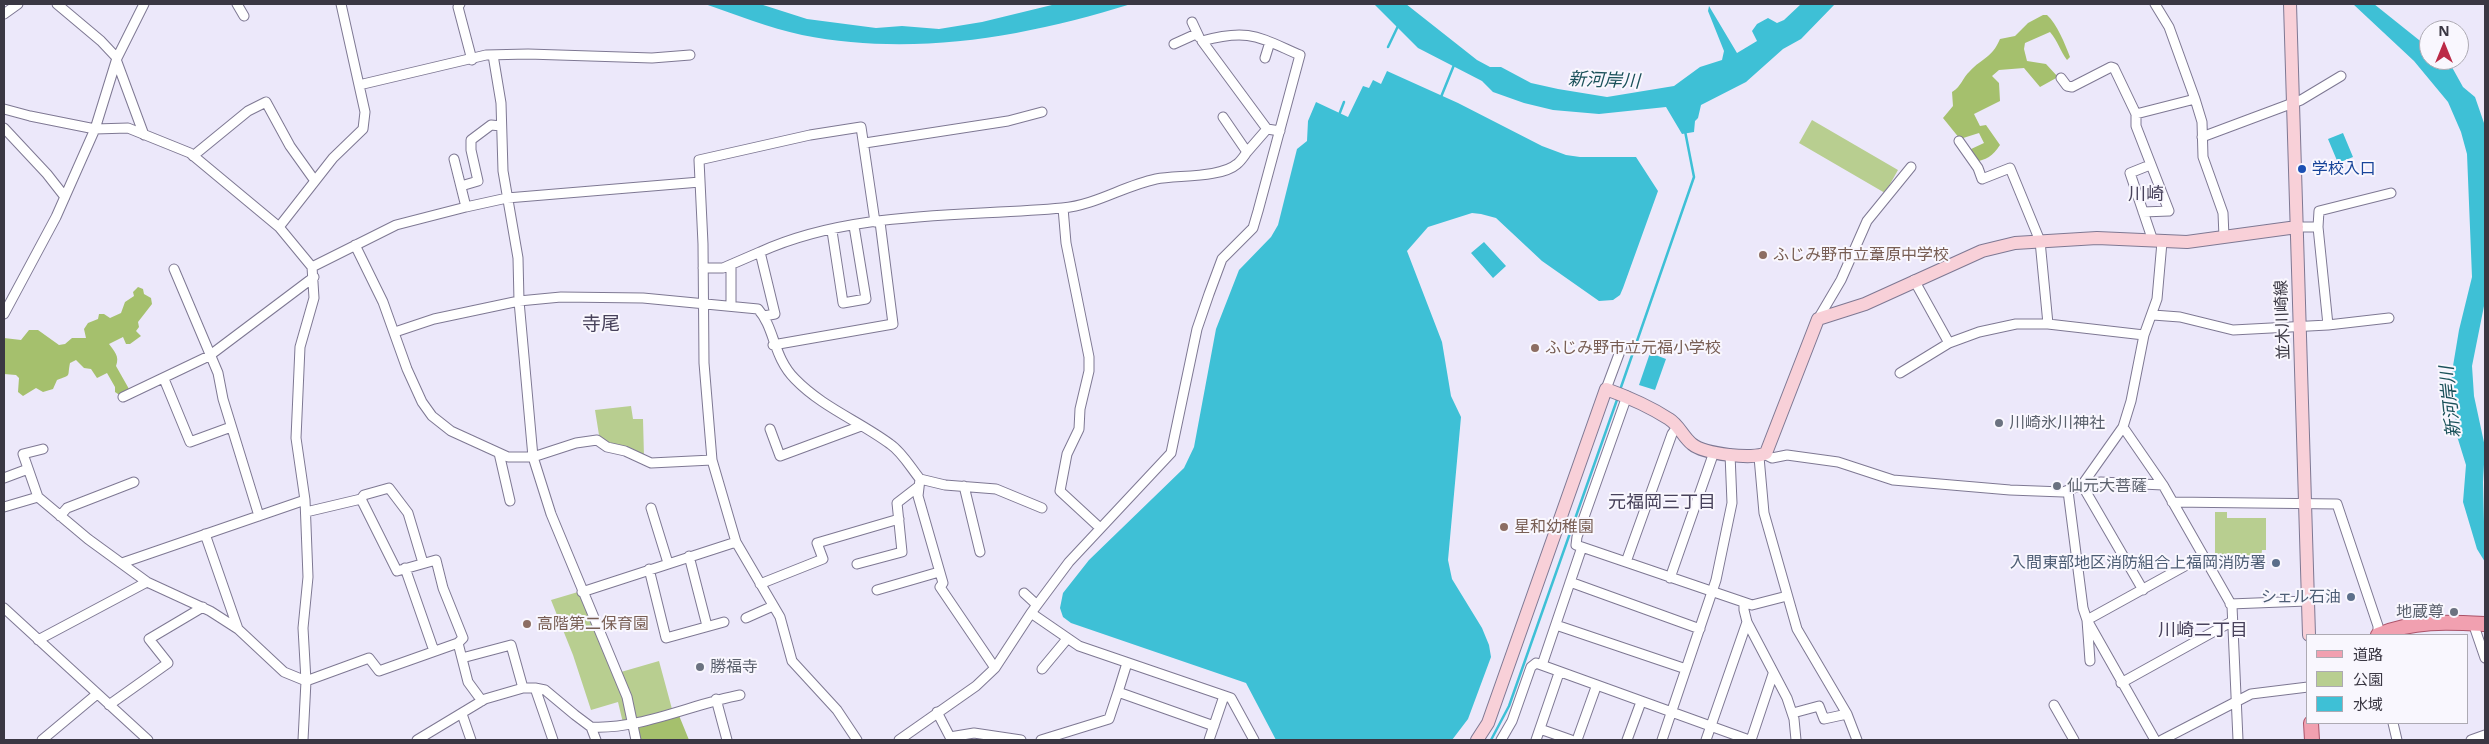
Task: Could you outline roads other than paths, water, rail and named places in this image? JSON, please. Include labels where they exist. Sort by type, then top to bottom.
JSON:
[{"type":"main road","points":[[2381,634],[2419,623],[2478,624]]},
{"type":"main road","points":[[2311,724],[2312,740]]},
{"type":"street","points":[[4,14],[18,4]]},
{"type":"street","points":[[57,4],[101,41],[117,60],[144,135]]},
{"type":"street","points":[[4,314],[65,197],[95,129],[117,60],[144,4]]},
{"type":"street","points":[[237,4],[244,16]]},
{"type":"street","points":[[279,227],[333,158],[363,129],[365,112],[341,4]]},
{"type":"street","points":[[460,4],[458,7],[472,60]]},
{"type":"street","points":[[2155,4],[2168,27],[2202,122],[2203,157],[2222,213],[2224,237]]},
{"type":"street","name":"並木川崎線","points":[[2290,7],[2309,634]]},
{"type":"street","points":[[1192,22],[1199,37],[1267,130],[1280,131]]},
{"type":"street","points":[[899,740],[976,686],[995,668],[1030,613],[1069,562],[1099,527],[1171,453],[1197,329],[1222,259],[1253,228],[1300,55],[1270,42],[1241,33],[1199,37],[1174,44]]},
{"type":"street","points":[[1265,58],[1270,42]]},
{"type":"street","points":[[359,85],[493,55],[528,54],[652,58],[690,55]]},
{"type":"street","points":[[493,55],[501,103],[503,171],[518,258],[519,301],[533,456],[551,514],[582,592],[628,697],[636,740]]},
{"type":"street","points":[[2061,78],[2067,86],[2072,87],[2111,67],[2114,68],[2136,114],[2136,126],[2169,211],[2143,212]]},
{"type":"street","points":[[2202,137],[2294,103],[2341,76]]},
{"type":"street","points":[[2136,114],[2195,99]]},
{"type":"street","points":[[193,156],[248,111],[266,102],[290,146],[315,181]]},
{"type":"street","points":[[4,109],[95,129],[128,128],[193,156],[279,227],[313,272],[314,298],[300,347],[296,438],[306,500],[308,576],[303,646],[306,680],[302,740]]},
{"type":"street","points":[[865,144],[1008,121],[1042,112]]},
{"type":"street","points":[[1223,117],[1247,152]]},
{"type":"street","points":[[461,186],[478,181],[471,150],[471,140],[491,125],[501,126]]},
{"type":"street","points":[[773,345],[893,324],[878,222],[861,127],[810,135],[699,160],[704,363],[712,460],[736,542],[780,616],[792,661],[837,710],[857,740]]},
{"type":"street","points":[[4,128],[48,174],[65,197]]},
{"type":"street","points":[[703,268],[723,268],[786,240],[878,222],[955,214],[1063,208],[1090,204],[1128,187],[1155,180],[1224,171],[1237,164],[1267,130]]},
{"type":"street","points":[[1959,141],[1978,168],[1982,179],[2010,168],[2040,240],[2048,324]]},
{"type":"street","points":[[454,159],[466,207]]},
{"type":"street","points":[[2082,485],[2123,427],[2131,402],[2144,335],[2158,299],[2157,241],[2143,212],[2130,173],[2150,165]]},
{"type":"street","points":[[1761,456],[1766,453],[1818,319],[1841,280],[1867,222],[1911,167]]},
{"type":"street","points":[[123,397],[209,356],[313,272],[355,245],[396,225],[507,198],[700,182]]},
{"type":"street","points":[[2328,325],[2318,227],[2319,211],[2391,193]]},
{"type":"street","points":[[1063,208],[1066,243],[1089,357],[1089,371],[1080,409],[1078,429],[1067,454],[1060,491],[1099,527]]},
{"type":"street","points":[[832,231],[843,303],[866,299],[854,226]]},
{"type":"street","points":[[1818,319],[1864,304],[1982,251],[2015,243],[2040,240],[2123,238],[2157,241],[2224,237],[2297,227],[2318,227]]},
{"type":"street","points":[[355,245],[395,332],[422,402],[432,416],[451,431],[508,457],[533,456],[576,443],[597,440],[607,447],[625,451],[651,463],[712,460]]},
{"type":"street","points":[[760,252],[775,314],[764,316]]},
{"type":"street","points":[[731,265],[731,305]]},
{"type":"street","points":[[174,269],[218,374],[220,391],[259,516]]},
{"type":"street","points":[[1914,280],[1949,343]]},
{"type":"street","points":[[395,332],[434,319],[519,301],[561,297],[642,298],[758,309],[764,316],[773,345],[786,370],[802,386],[892,445],[919,483],[918,496],[939,572],[944,583],[940,588],[995,668]]},
{"type":"street","points":[[2153,315],[2180,317],[2234,330],[2328,325],[2389,318]]},
{"type":"street","points":[[1900,372],[1949,343],[1978,332],[2016,324],[2048,324],[2144,335]]},
{"type":"street","points":[[1477,740],[1488,723],[1622,346]]},
{"type":"street","points":[[164,379],[190,442],[231,427]]},
{"type":"street","points":[[1606,389],[1627,396],[1670,420],[1692,444],[1714,452],[1772,458],[1788,455],[1838,462],[1893,480],[2010,490],[2068,491],[2082,485],[2101,482],[2163,485]]},
{"type":"street","points":[[1627,396],[1577,537],[1576,545],[1752,605],[1787,596]]},
{"type":"street","points":[[770,429],[780,456],[861,426]]},
{"type":"street","points":[[1626,562],[1672,434],[1677,427]]},
{"type":"street","points":[[2123,427],[2163,485],[2230,604],[2238,740]]},
{"type":"street","points":[[43,449],[23,454],[38,498],[148,582],[203,607],[238,629],[284,672],[306,680],[369,658],[379,671],[458,643],[463,638],[443,588],[436,560],[397,571],[361,499]]},
{"type":"street","points":[[1670,578],[1714,452]]},
{"type":"street","points":[[499,453],[510,501]]},
{"type":"street","points":[[1662,740],[1713,592],[1732,503],[1730,454]]},
{"type":"street","points":[[1761,456],[1764,513],[1796,629],[1848,714],[1856,740]]},
{"type":"street","points":[[4,478],[28,470]]},
{"type":"street","points":[[60,516],[67,508],[134,482]]},
{"type":"street","points":[[857,564],[902,552],[897,503],[919,483],[996,489],[1042,508]]},
{"type":"street","points":[[2082,485],[2143,590]]},
{"type":"street","points":[[964,486],[980,552]]},
{"type":"street","points":[[306,512],[361,499],[364,495],[389,488],[408,513],[423,563]]},
{"type":"street","points":[[2068,491],[2083,608],[2087,620],[2155,740]]},
{"type":"street","points":[[4,507],[38,498]]},
{"type":"street","points":[[122,563],[306,500]]},
{"type":"street","points":[[2172,502],[2335,502],[2339,506],[2378,626],[2378,634]]},
{"type":"street","points":[[651,508],[668,563]]},
{"type":"street","points":[[760,584],[823,559],[817,543],[899,519]]},
{"type":"street","points":[[205,534],[238,629]]},
{"type":"street","points":[[582,592],[736,542]]},
{"type":"street","points":[[1542,665],[1582,548]]},
{"type":"street","points":[[689,556],[707,626]]},
{"type":"street","points":[[2087,620],[2203,556]]},
{"type":"street","points":[[405,568],[434,651]]},
{"type":"street","points":[[650,569],[666,638],[724,622]]},
{"type":"street","points":[[877,590],[939,572]]},
{"type":"street","points":[[38,640],[148,582]]},
{"type":"street","points":[[1570,582],[1700,629]]},
{"type":"street","points":[[1024,593],[1037,605]]},
{"type":"street","points":[[2230,604],[2307,602]]},
{"type":"street","points":[[1744,603],[1747,622],[1793,713],[1796,740]]},
{"type":"street","points":[[746,618],[774,606]]},
{"type":"street","points":[[110,705],[168,663],[148,639],[203,607]]},
{"type":"street","points":[[4,609],[148,740]]},
{"type":"street","points":[[1030,613],[1067,639],[1093,651],[1230,698],[1254,740]]},
{"type":"street","points":[[2087,620],[2090,661]]},
{"type":"street","points":[[1706,740],[1747,622]]},
{"type":"street","points":[[2121,683],[2232,622]]},
{"type":"street","points":[[1556,624],[1686,669]]},
{"type":"street","points":[[2478,624],[2485,658]]},
{"type":"street","points":[[1042,669],[1067,639]]},
{"type":"street","points":[[458,643],[468,682],[482,701]]},
{"type":"street","points":[[462,658],[511,645],[523,688]]},
{"type":"street","points":[[1041,740],[1109,719],[1127,663]]},
{"type":"street","points":[[1501,740],[1512,721],[1530,666],[1536,663],[1559,673],[1750,740],[1773,674]]},
{"type":"street","points":[[1536,740],[1559,673]]},
{"type":"street","points":[[1577,740],[1596,686]]},
{"type":"street","points":[[2162,740],[2251,694],[2306,687]]},
{"type":"street","points":[[417,740],[482,701],[523,688],[545,690],[591,727],[610,728],[740,695]]},
{"type":"street","points":[[535,688],[553,740]]},
{"type":"street","points":[[1118,692],[1214,726]]},
{"type":"street","points":[[42,740],[97,694]]},
{"type":"street","points":[[1208,740],[1224,696]]},
{"type":"street","points":[[716,700],[727,740]]},
{"type":"street","points":[[1627,740],[1640,702]]},
{"type":"street","points":[[2054,705],[2074,740]]},
{"type":"street","points":[[1793,713],[1819,706],[1824,719],[1848,714]]},
{"type":"street","points":[[937,712],[950,736],[974,733],[1021,740]]},
{"type":"street","points":[[462,714],[471,740]]},
{"type":"street","points":[[2393,724],[2397,740]]},
{"type":"street","points":[[591,727],[596,740]]},
{"type":"street","points":[[1540,729],[1571,740]]},
{"type":"street","points":[[2471,740],[2485,735]]},
{"type":"water","points":[[705,4],[760,4],[807,19],[876,28],[902,26],[939,29],[982,22],[1056,4],[1131,4],[1091,16],[1009,34],[927,44],[886,44],[802,35],[765,25]]},
{"type":"water","points":[[1374,4],[1406,4],[1477,60],[1490,67],[1501,67],[1531,83],[1607,97],[1674,86],[1700,67],[1722,60],[1724,51],[1708,11],[1709,6],[1737,53],[1757,41],[1752,31],[1757,24],[1768,18],[1777,23],[1784,20],[1801,4],[1835,4],[1801,39],[1783,49],[1746,82],[1701,105],[1698,118],[1695,121],[1694,132],[1682,134],[1666,107],[1599,114],[1553,110],[1524,103],[1493,92],[1482,81],[1418,48]]},
{"type":"water","points":[[2353,4],[2374,4],[2419,40],[2419,67]]},
{"type":"water","points":[[2421,70],[2454,70],[2463,87],[2475,97],[2484,123],[2485,301],[2472,366],[2474,396],[2485,447],[2483,482],[2485,562],[2477,549],[2463,502],[2466,465],[2457,436],[2454,401],[2450,396],[2459,330],[2472,277],[2467,154],[2461,132],[2448,102]]},
{"type":"water","points":[[1387,71],[1458,103],[1542,146],[1566,155],[1580,157],[1636,157],[1658,191],[1623,288],[1620,295],[1613,300],[1599,301],[1542,261],[1496,218],[1481,214],[1472,213],[1428,227],[1407,251],[1442,342],[1451,396],[1461,417],[1448,560],[1452,579],[1482,628],[1489,645],[1491,657],[1468,719],[1452,740],[1276,740],[1246,683],[1071,623],[1063,617],[1060,608],[1063,593],[1089,560],[1184,468],[1194,447],[1216,329],[1239,270],[1271,237],[1278,225],[1297,149],[1307,141],[1308,121],[1316,102],[1348,117],[1363,86],[1369,88],[1373,80],[1381,84]]},
{"type":"water","points":[[2343,133],[2353,157],[2338,163],[2328,139]]},
{"type":"water","points":[[1484,242],[1506,266],[1493,278],[1471,253]]},
{"type":"water","points":[[1650,353],[1666,359],[1655,390],[1639,385]]},
{"type":"waterway","points":[[1388,47],[1398,26]]},
{"type":"waterway","points":[[1441,97],[1454,65]]},
{"type":"waterway","points":[[1339,115],[1344,102]]},
{"type":"waterway","points":[[1620,390],[1694,177],[1685,131]]},
{"type":"waterway","points":[[1491,740],[1509,706],[1618,397]]},
{"type":"place","name":"学校入口","points":[[2302,169]]},
{"type":"place","name":"ふじみ野市立葦原中学校","points":[[1763,255]]},
{"type":"place","name":"ふじみ野市立元福小学校","points":[[1535,348]]},
{"type":"place","name":"川崎氷川神社","points":[[1999,423]]},
{"type":"place","name":"仙元大菩薩","points":[[2057,486]]},
{"type":"place","name":"星和幼稚園","points":[[1504,527]]},
{"type":"place","name":"入間東部地区消防組合上福岡消防署","points":[[2276,563]]},
{"type":"place","name":"シェル石油","points":[[2351,597]]},
{"type":"place","name":"地蔵尊","points":[[2454,612]]},
{"type":"place","name":"高階第二保育園","points":[[527,624]]},
{"type":"place","name":"勝福寺","points":[[700,667]]},
{"type":"district","name":"川崎","points":[[2146,195]]},
{"type":"district","name":"寺尾","points":[[601,325]]},
{"type":"district","name":"元福岡三丁目","points":[[1662,503]]},
{"type":"district","name":"川崎二丁目","points":[[2203,631]]},
{"type":"water label","name":"新河岸川","points":[[1604,81]]},
{"type":"water label","name":"新河岸川","points":[[2451,402]]}]
